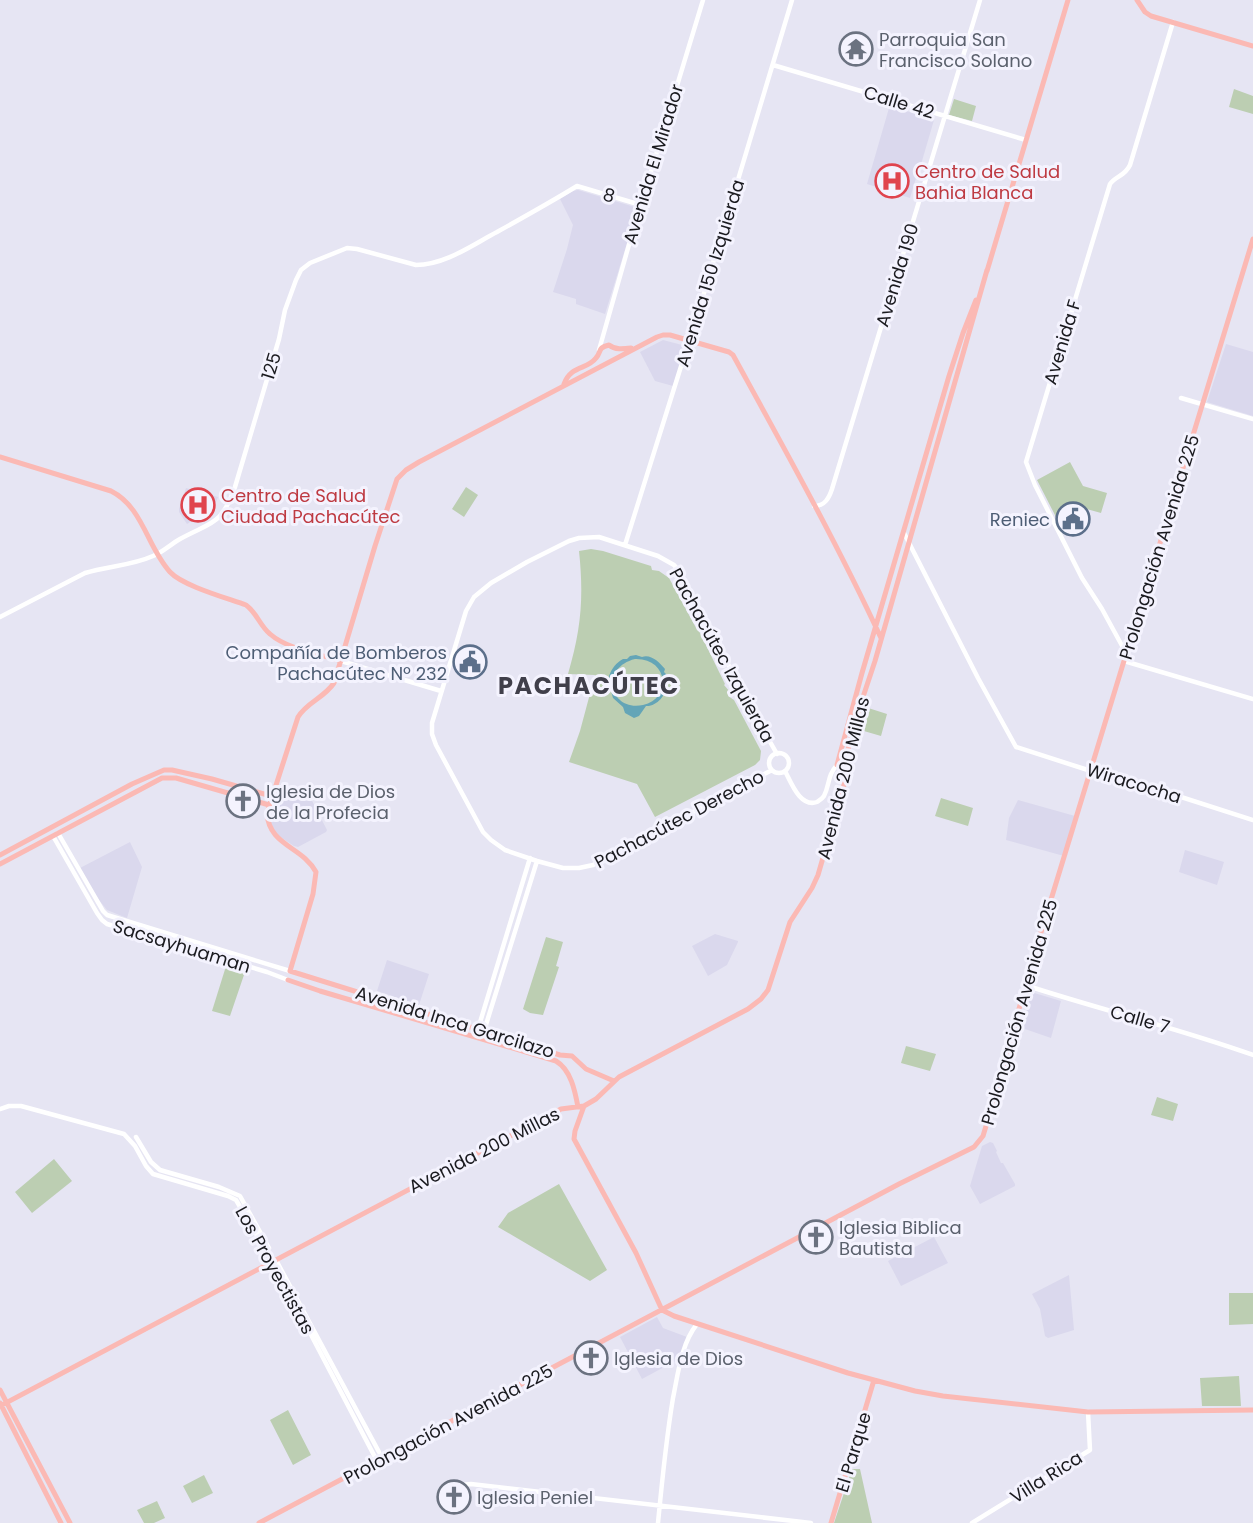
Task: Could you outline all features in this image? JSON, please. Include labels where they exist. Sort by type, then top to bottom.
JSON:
[{"type":"main road","name":"Avenida 200 Millas","points":[[840,766],[881,638],[1068,0]]},
{"type":"main road","points":[[1137,0],[1147,14],[1253,46]]},
{"type":"main road","name":"Prolongación Avenida 225","points":[[259,1523],[899,1184],[974,1147],[986,1125],[1025,986],[1253,239]]},
{"type":"main road","name":"Avenida 200 Millas","points":[[840,766],[876,627],[959,344],[987,270]]},
{"type":"main road","points":[[290,971],[313,894],[316,872],[308,862],[275,836],[270,828],[267,813],[271,796],[298,717],[307,706],[319,699],[334,683],[397,479],[419,462],[663,334],[729,352],[733,355],[814,506],[881,638]]},
{"type":"main road","points":[[563,385],[567,376],[596,358],[599,350],[610,346],[636,347]]},
{"type":"main road","points":[[610,346],[613,354],[612,360]]},
{"type":"main road","points":[[573,371],[574,376],[578,378]]},
{"type":"main road","points":[[0,457],[120,496],[132,508],[171,573],[249,608],[276,639],[340,661]]},
{"type":"main road","name":"Avenida 200 Millas","points":[[2,1404],[561,1109],[581,1106],[596,1099],[614,1081],[625,1074],[748,1009],[765,994],[790,922],[818,875],[846,778],[846,771],[840,766]]},
{"type":"main road","points":[[0,855],[132,784],[164,770],[212,779],[271,796]]},
{"type":"main road","points":[[0,864],[135,791],[166,777],[185,780],[269,805]]},
{"type":"main road","name":"Avenida Inca Garcilazo","points":[[290,971],[560,1055],[572,1056],[586,1070],[614,1081]]},
{"type":"main road","name":"Avenida Inca Garcilazo","points":[[288,980],[556,1061],[563,1065],[581,1106]]},
{"type":"main road","points":[[581,1106],[574,1139],[636,1253],[662,1310],[848,1373],[943,1396],[1088,1412],[1253,1410]]},
{"type":"main road","name":"El Parque","points":[[831,1523],[874,1380]]},
{"type":"main road","points":[[0,1390],[2,1404],[61,1523]]},
{"type":"main road","points":[[2,1404],[70,1523]]},
{"type":"street","name":"Avenida El Mirador","points":[[599,350],[703,0]]},
{"type":"street","name":"Avenida 150 Izquierda","points":[[625,545],[690,340],[792,0]]},
{"type":"street","name":"Avenida 190","points":[[814,506],[822,505],[831,492],[980,0]]},
{"type":"street","name":"Avenida F","points":[[1126,653],[1082,578],[1035,485],[1026,462],[1110,184],[1122,176],[1130,165],[1173,22]]},
{"type":"street","name":"Calle 42","points":[[772,65],[1026,140]]},
{"type":"street","name":"8","points":[[577,186],[641,205]]},
{"type":"street","name":"125","points":[[0,617],[84,573],[120,566],[158,554],[220,517],[235,487],[279,339],[285,310],[299,274],[310,262],[347,248],[410,264],[426,264],[458,253],[577,186]]},
{"type":"street","name":"Avenida El Mirador","points":[[606,328],[610,346]]},
{"type":"street","points":[[1181,398],[1253,419]]},
{"type":"street","points":[[904,533],[908,541]]},
{"type":"street","name":"Pachacútec Izquierda","points":[[458,636],[466,611],[474,597],[491,583],[568,541],[584,537],[599,537],[658,556],[668,561],[680,572],[777,754]]},
{"type":"street","name":"Wiracocha","points":[[908,541],[974,671],[1016,747],[1253,820]]},
{"type":"street","name":"Pachacútec Derecho","points":[[458,636],[432,723],[432,734],[435,745],[483,832],[505,850],[563,868],[593,865],[772,770]]},
{"type":"street","points":[[340,661],[441,691]]},
{"type":"street","points":[[1124,661],[1253,699]]},
{"type":"street","points":[[777,754],[785,755],[789,765],[785,771],[778,773],[772,770],[770,762],[777,754]]},
{"type":"street","points":[[785,771],[801,799],[812,803],[823,797],[831,772],[840,766]]},
{"type":"street","points":[[56,834],[108,915],[290,971]]},
{"type":"street","name":"Sacsayhuaman","points":[[56,834],[97,913],[107,924],[288,980]]},
{"type":"street","points":[[481,1030],[530,858]]},
{"type":"street","points":[[481,1030],[537,861]]},
{"type":"street","name":"Calle 7","points":[[1025,986],[1175,1029],[1253,1055]]},
{"type":"street","name":"Los Proyectistas","points":[[0,1109],[21,1106],[124,1134],[135,1146],[153,1174],[237,1200],[274,1261],[377,1461]]},
{"type":"street","points":[[136,1137],[151,1162],[160,1170],[240,1196],[269,1248]]},
{"type":"street","points":[[274,1261],[379,1452]]},
{"type":"street","points":[[658,1523],[665,1447],[678,1373],[685,1348],[697,1323]]},
{"type":"street","name":"Villa Rica","points":[[972,1523],[1089,1450],[1088,1412]]},
{"type":"street","points":[[451,1486],[471,1484],[811,1523]]},
{"type":"shaded area","points":[[889,108],[934,120],[910,198],[867,184]]},
{"type":"shaded area","points":[[578,190],[638,208],[605,314],[576,304],[576,299],[553,292],[573,225],[560,199]]},
{"type":"shaded area","points":[[663,340],[686,346],[673,386],[655,381],[640,352]]},
{"type":"shaded area","points":[[1226,344],[1253,352],[1253,416],[1207,402]]},
{"type":"shaded area","name":"Centro de Salud Ciudad Pachacútec","points":[[186,488],[218,497],[212,512],[202,517],[197,516],[187,524],[179,512]]},
{"type":"shaded area","points":[[280,785],[307,791],[326,832],[298,847],[276,834],[269,819],[273,814]]},
{"type":"shaded area","points":[[1018,800],[1075,816],[1064,856],[1006,840],[1009,818]]},
{"type":"shaded area","points":[[130,842],[142,867],[127,918],[107,910],[95,895],[80,868]]},
{"type":"shaded area","points":[[1185,850],[1224,862],[1217,885],[1179,872]]},
{"type":"shaded area","points":[[715,934],[738,942],[727,965],[708,976],[692,946]]},
{"type":"shaded area","points":[[387,960],[429,974],[419,1005],[377,991]]},
{"type":"shaded area","points":[[1031,992],[1061,1001],[1051,1038],[1022,1028]]},
{"type":"shaded area","points":[[993,1143],[1001,1163],[1015,1186],[980,1204],[970,1186],[982,1146]]},
{"type":"shaded area","points":[[934,1237],[948,1263],[901,1286],[888,1261]]},
{"type":"shaded area","points":[[1069,1275],[1074,1330],[1048,1338],[1045,1336],[1040,1309],[1032,1294]]},
{"type":"shaded area","points":[[657,1317],[663,1328],[687,1337],[679,1359],[642,1379],[620,1337]]},
{"type":"green space","points":[[1234,89],[1253,96],[1253,114],[1229,107]]},
{"type":"green space","points":[[954,99],[976,106],[972,121],[949,115]]},
{"type":"green space","points":[[1070,462],[1083,486],[1107,493],[1101,513],[1076,506],[1056,517],[1037,480]]},
{"type":"green space","points":[[466,487],[478,495],[464,517],[452,509]]},
{"type":"green space","points":[[591,549],[651,566],[652,570],[659,571],[669,578],[697,627],[724,685],[730,692],[728,696],[734,700],[761,751],[760,760],[755,765],[655,817],[637,784],[569,762],[595,675],[568,674],[580,614],[579,551]]},
{"type":"green space","points":[[862,706],[887,714],[881,736],[857,729]]},
{"type":"green space","points":[[941,798],[973,808],[968,826],[935,816]]},
{"type":"green space","points":[[546,937],[563,942],[556,966],[559,967],[543,1015],[530,1013],[523,1009]]},
{"type":"green space","points":[[227,963],[246,969],[230,1016],[212,1011]]},
{"type":"green space","points":[[906,1046],[936,1054],[930,1071],[901,1063]]},
{"type":"green space","points":[[1157,1097],[1178,1104],[1173,1121],[1151,1115]]},
{"type":"green space","points":[[54,1159],[72,1181],[32,1213],[15,1192]]},
{"type":"green space","points":[[559,1184],[607,1270],[590,1281],[498,1227],[508,1213]]},
{"type":"green space","points":[[1229,1293],[1253,1293],[1253,1324],[1229,1325]]},
{"type":"green space","points":[[1239,1376],[1241,1406],[1202,1406],[1200,1378]]},
{"type":"green space","points":[[288,1410],[311,1455],[293,1465],[270,1420]]},
{"type":"green space","points":[[852,1469],[860,1469],[872,1523],[834,1523]]},
{"type":"green space","points":[[204,1475],[213,1493],[192,1503],[183,1486]]},
{"type":"green space","points":[[157,1501],[165,1518],[154,1523],[144,1523],[137,1510]]},
{"type":"water","points":[[630,656],[655,659],[665,669],[668,683],[660,700],[653,705],[646,706],[639,716],[634,718],[625,713],[623,707],[613,698],[608,682],[614,666]],"holes":[[[635,659],[646,660],[655,665],[663,679],[659,695],[643,705],[623,702],[616,696],[613,688],[616,671]]]},
{"type":"place","name":"Parroquia San Francisco Solano","points":[[856,49]]},
{"type":"place","name":"Centro de Salud Bahia Blanca","points":[[892,181]]},
{"type":"place","name":"Centro de Salud Ciudad Pachacútec","points":[[198,505]]},
{"type":"place","name":"Reniec","points":[[1073,519]]},
{"type":"place","name":"Compañía de Bomberos Pachacútec Nº 232","points":[[470,662]]},
{"type":"place","name":"Iglesia de Dios de la Profecia","points":[[243,801]]},
{"type":"place","name":"Iglesia Biblica Bautista","points":[[816,1237]]},
{"type":"place","name":"Iglesia de Dios","points":[[591,1358]]},
{"type":"place","name":"Iglesia Peniel","points":[[454,1497]]},
{"type":"district","name":"PACHACÚTEC","points":[[589,685]]}]
